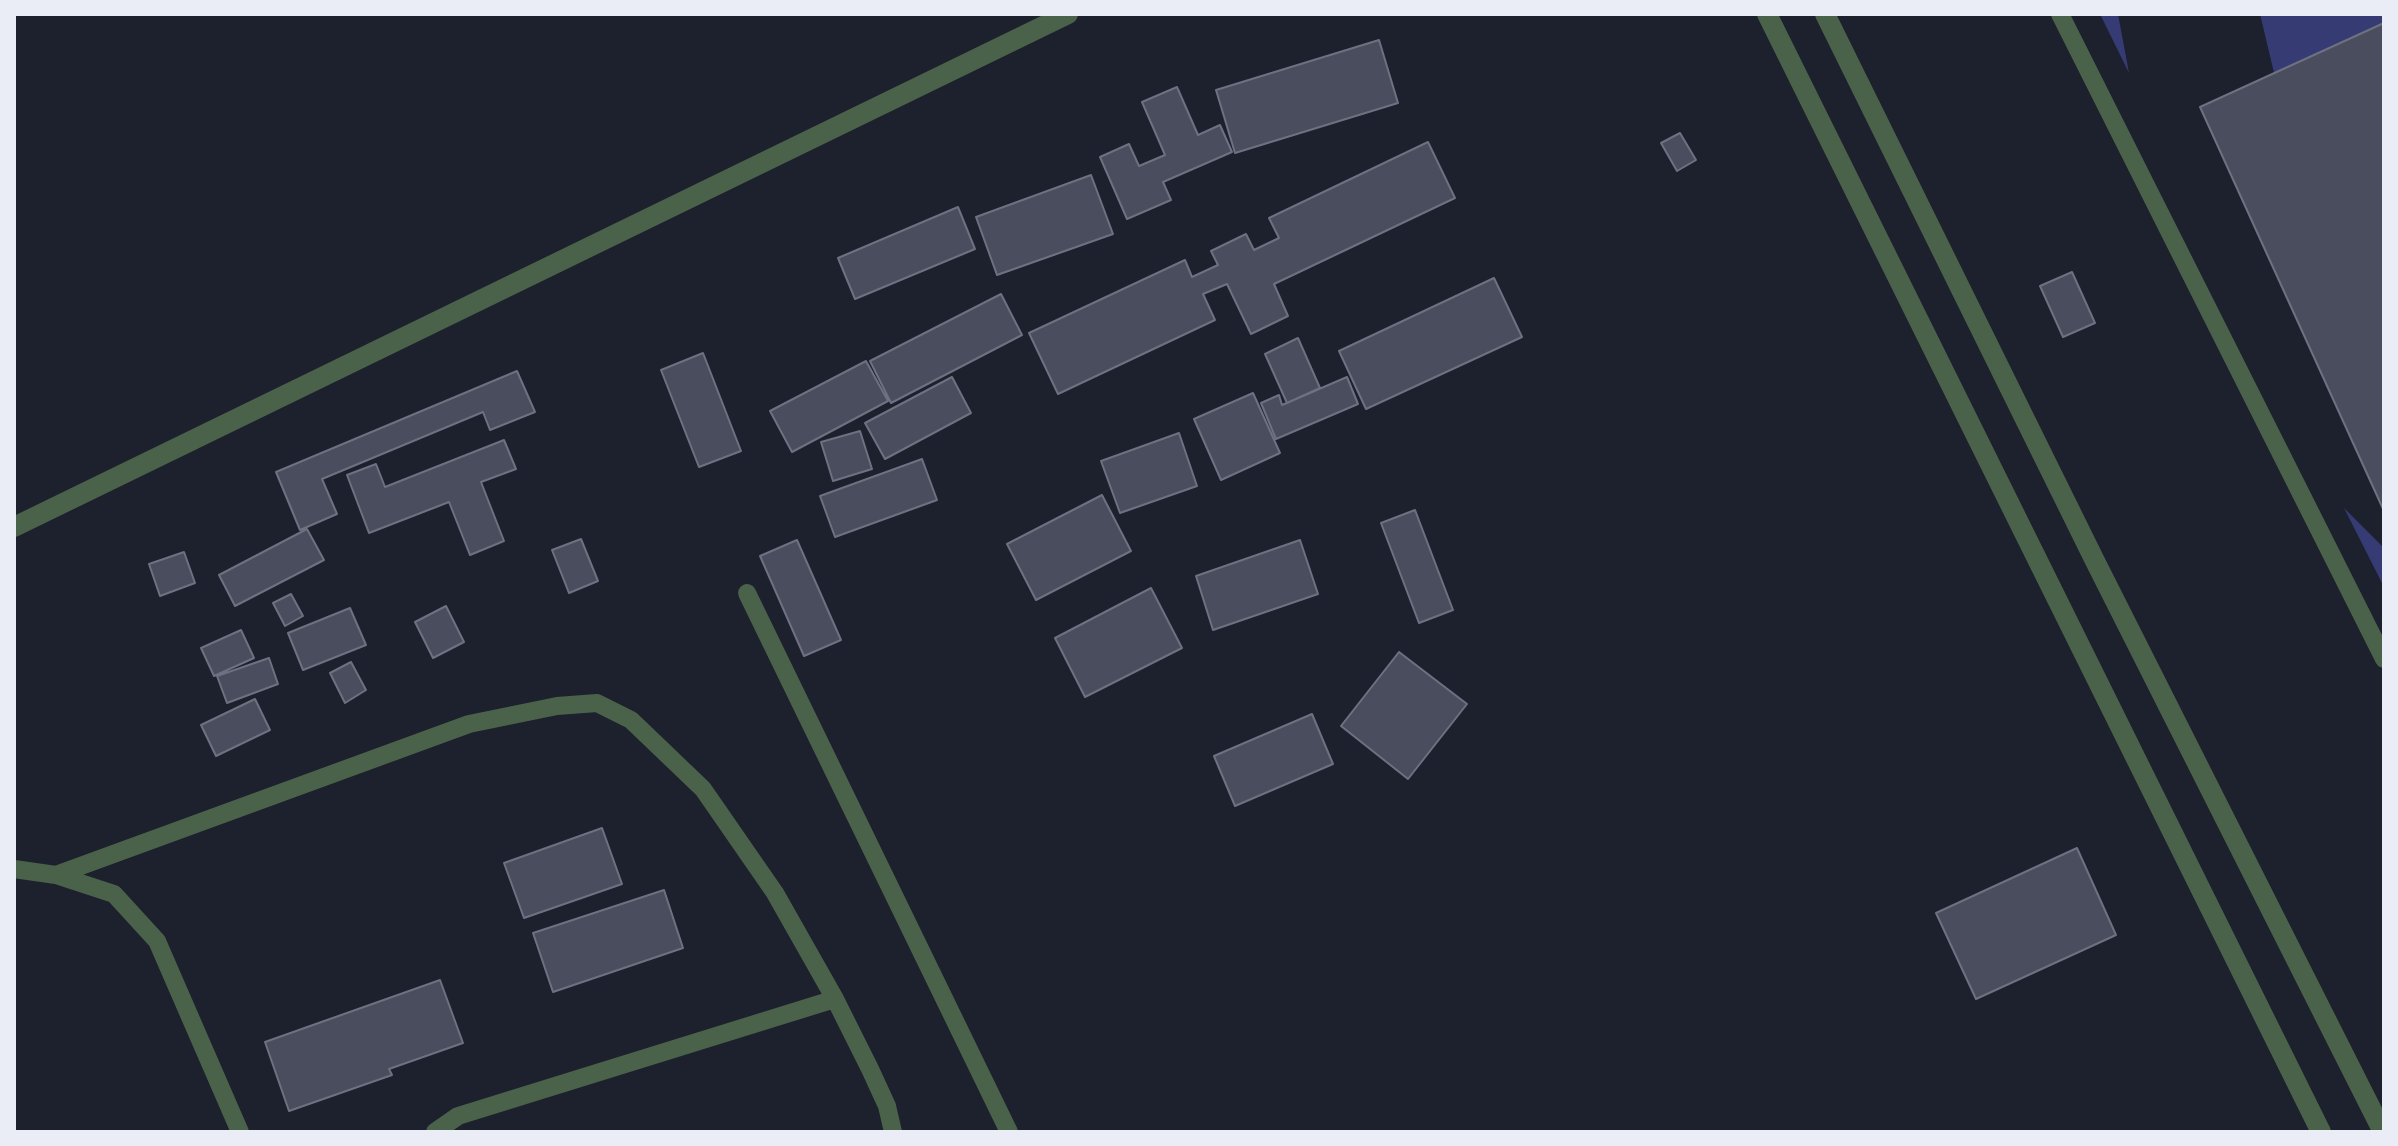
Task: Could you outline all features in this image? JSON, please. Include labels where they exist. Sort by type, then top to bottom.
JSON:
[{"type":"street","points":[[14,527],[1068,14]]},
{"type":"street","points":[[1767,14],[2321,1132]]},
{"type":"street","points":[[1825,14],[2095,561],[2383,1132]]},
{"type":"lane","points":[[2060,14],[2384,659]]},
{"type":"lane","points":[[747,593],[1009,1132]]},
{"type":"lane","points":[[56,875],[469,724],[557,706],[597,703],[631,720],[703,789],[775,893],[835,999],[887,1106],[893,1132]]},
{"type":"lane","points":[[14,869],[56,875],[114,894],[157,941],[240,1132]]},
{"type":"lane","points":[[435,1132],[458,1116],[835,999]]},
{"type":"shaded area","points":[[2100,14],[2118,14],[2129,73]]},
{"type":"shaded area","points":[[2260,14],[2384,14],[2384,348],[2314,240]]},
{"type":"shaded area","points":[[2344,508],[2384,548],[2384,587]]},
{"type":"building","points":[[2384,23],[2384,511],[2200,107]]},
{"type":"building","points":[[1379,40],[1398,103],[1235,153],[1216,90]]},
{"type":"building","points":[[1177,87],[1198,135],[1220,125],[1232,152],[1163,182],[1171,200],[1127,219],[1100,157],[1129,144],[1139,166],[1165,155],[1142,102]]},
{"type":"building","points":[[1680,133],[1696,160],[1677,171],[1661,143]]},
{"type":"building","points":[[1428,142],[1455,198],[1274,284],[1288,316],[1251,334],[1227,284],[1203,294],[1215,320],[1058,394],[1029,333],[1185,260],[1192,277],[1218,265],[1211,251],[1246,234],[1254,250],[1279,238],[1269,218]]},
{"type":"building","points":[[1091,175],[1113,234],[997,275],[976,217]]},
{"type":"building","points":[[958,207],[975,249],[855,299],[838,258]]},
{"type":"building","points":[[2072,272],[2095,323],[2063,337],[2040,286]]},
{"type":"building","points":[[1494,278],[1522,337],[1366,409],[1339,351]]},
{"type":"building","points":[[1001,294],[1022,335],[891,403],[870,361]]},
{"type":"building","points":[[1298,338],[1320,388],[1287,403],[1265,354]]},
{"type":"building","points":[[703,353],[741,451],[699,467],[661,370]]},
{"type":"building","points":[[866,361],[888,401],[792,452],[770,411]]},
{"type":"building","points":[[517,371],[535,412],[490,430],[483,412],[322,479],[337,514],[300,530],[276,472]]},
{"type":"building","points":[[952,377],[971,413],[885,459],[865,423]]},
{"type":"building","points":[[1347,377],[1358,404],[1276,439],[1261,403],[1279,395],[1282,405]]},
{"type":"building","points":[[1253,393],[1280,453],[1221,480],[1194,419]]},
{"type":"building","points":[[860,431],[872,469],[833,481],[821,442]]},
{"type":"building","points":[[1179,433],[1197,486],[1120,513],[1101,461]]},
{"type":"building","points":[[504,440],[516,469],[481,482],[504,541],[470,555],[449,502],[369,533],[347,475],[376,464],[385,487]]},
{"type":"building","points":[[922,459],[937,500],[835,537],[820,496]]},
{"type":"building","points":[[1102,495],[1131,551],[1036,600],[1007,544]]},
{"type":"building","points":[[1415,510],[1453,610],[1419,623],[1381,523]]},
{"type":"building","points":[[307,529],[324,560],[235,606],[219,575]]},
{"type":"building","points":[[581,539],[598,581],[569,593],[552,550]]},
{"type":"building","points":[[797,540],[841,640],[804,656],[760,556]]},
{"type":"building","points":[[1300,540],[1318,594],[1213,630],[1196,576]]},
{"type":"building","points":[[184,552],[195,583],[160,596],[149,564]]},
{"type":"building","points":[[1151,588],[1182,648],[1085,697],[1055,638]]},
{"type":"building","points":[[291,594],[303,616],[285,626],[273,603]]},
{"type":"building","points":[[446,606],[464,642],[433,658],[415,622]]},
{"type":"building","points":[[350,608],[366,645],[303,670],[288,633]]},
{"type":"building","points":[[241,630],[254,658],[214,676],[201,648]]},
{"type":"building","points":[[1399,652],[1467,704],[1408,779],[1341,726]]},
{"type":"building","points":[[269,658],[278,684],[227,703],[217,676]]},
{"type":"building","points":[[351,662],[366,690],[345,703],[330,673]]},
{"type":"building","points":[[255,699],[270,730],[216,756],[201,725]]},
{"type":"building","points":[[1312,714],[1333,764],[1235,806],[1214,756]]},
{"type":"building","points":[[602,828],[622,884],[524,918],[504,863]]},
{"type":"building","points":[[2077,848],[2116,935],[1976,999],[1936,913]]},
{"type":"building","points":[[664,890],[683,948],[553,992],[533,933]]},
{"type":"building","points":[[440,980],[463,1043],[389,1069],[392,1075],[289,1111],[265,1042]]}]
